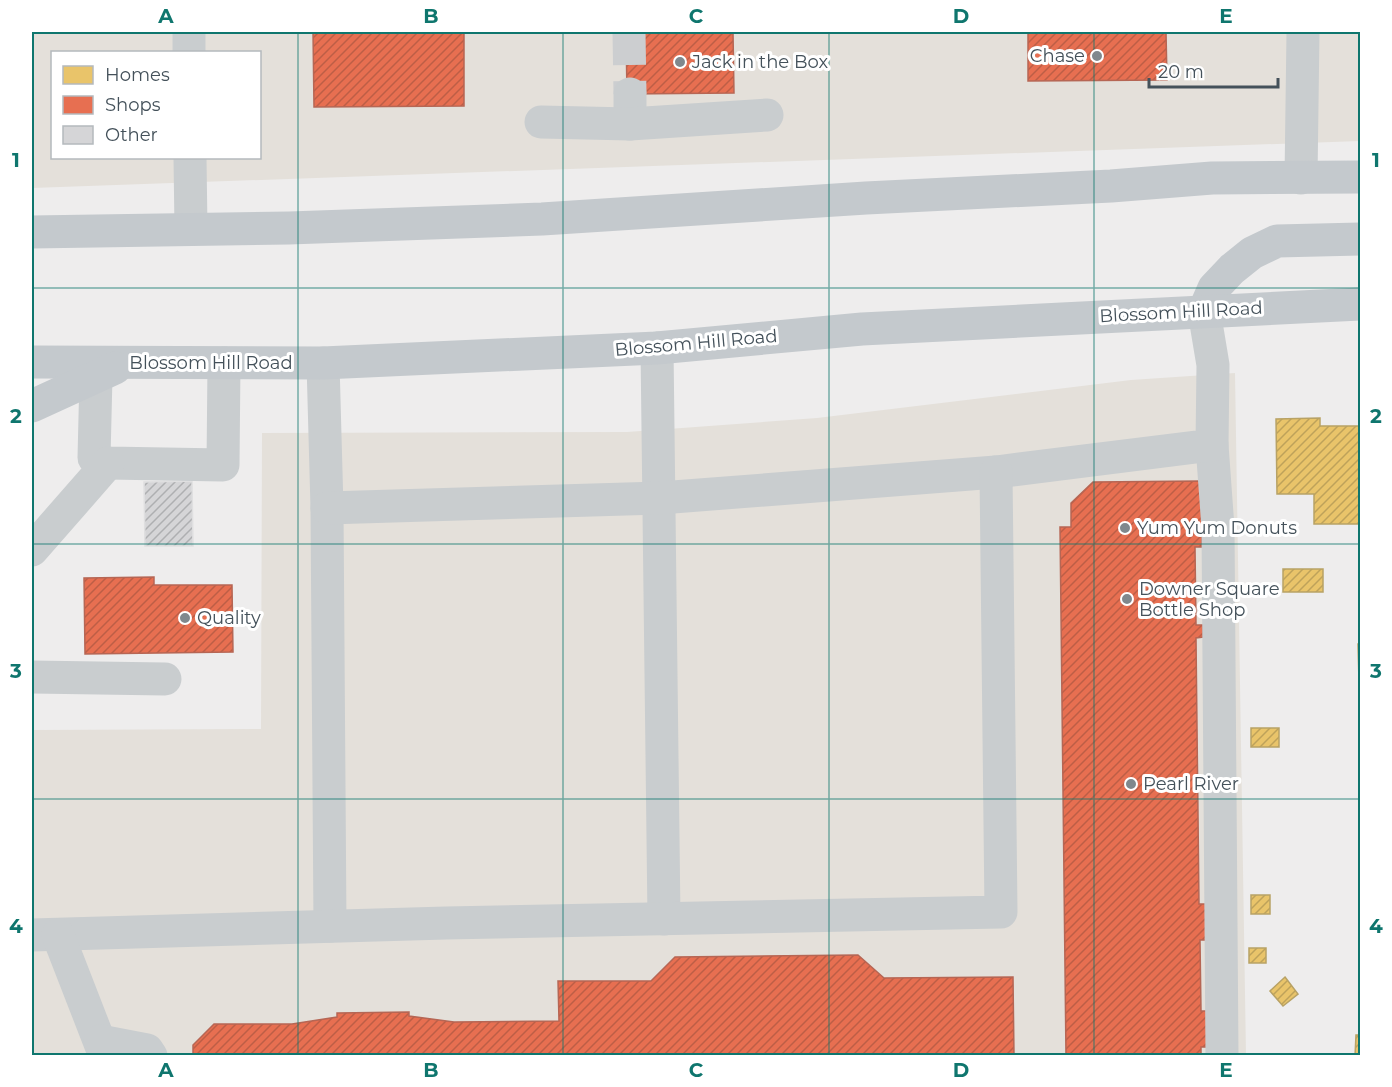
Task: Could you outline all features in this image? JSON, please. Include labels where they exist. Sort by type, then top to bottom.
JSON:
[{"type":"main road","points":[[32,232],[191,230],[542,219],[866,198],[1111,186],[1212,178],[1360,177]]},
{"type":"main road","points":[[32,208],[77,232]]},
{"type":"main road","points":[[1204,311],[1214,288],[1232,269],[1252,253],[1276,241],[1360,239]]},
{"type":"main road","name":"Blossom Hill Road","points":[[32,362],[323,363],[657,348],[862,329],[1360,304]]},
{"type":"main road","points":[[32,406],[127,363]]},
{"type":"lane","points":[[189,32],[189,51]]},
{"type":"lane","points":[[1301,178],[1303,32]]},
{"type":"lane","points":[[541,122],[630,109],[767,115]]},
{"type":"lane","points":[[190,159],[191,230]]},
{"type":"lane","points":[[1204,311],[1213,365],[1212,445],[1218,528],[1222,1056]]},
{"type":"lane","points":[[657,348],[664,919]]},
{"type":"lane","points":[[96,376],[94,458],[108,463],[223,465],[224,363]]},
{"type":"lane","points":[[323,363],[327,508],[330,926]]},
{"type":"lane","points":[[327,508],[660,498],[996,472],[1212,445]]},
{"type":"lane","points":[[32,550],[108,463]]},
{"type":"lane","points":[[151,1056],[147,1050],[102,1048],[45,935],[330,926],[1001,912],[996,472]]},
{"type":"lane","points":[[32,677],[165,680]]},
{"type":"shaded area","points":[[32,32],[1360,32],[1360,141],[32,188]]},
{"type":"shaded area","points":[[1235,373],[1246,1055],[32,1055],[32,730],[261,729],[262,433],[627,432],[817,418],[1131,380]]},
{"type":"building: Homes","points":[[1320,418],[1320,426],[1360,426],[1360,524],[1314,524],[1314,494],[1277,494],[1276,419]]},
{"type":"building: Homes","points":[[1283,569],[1323,569],[1323,592],[1283,592]]},
{"type":"building: Homes","points":[[1358,644],[1360,644],[1360,681],[1359,681]]},
{"type":"building: Homes","points":[[1251,728],[1279,728],[1279,747],[1251,747]]},
{"type":"building: Homes","points":[[1251,895],[1270,895],[1270,914],[1251,914]]},
{"type":"building: Homes","points":[[1249,948],[1266,948],[1266,963],[1249,963]]},
{"type":"building: Homes","points":[[1285,977],[1298,994],[1283,1006],[1270,991]]},
{"type":"building: Homes","points":[[1356,1035],[1360,1035],[1360,1056],[1355,1056]]},
{"type":"building: Shops","points":[[313,32],[464,32],[464,106],[314,107]]},
{"type":"building: Shops","name":"Jack in the Box","points":[[626,32],[733,32],[734,93],[627,94]]},
{"type":"building: Shops","name":"Chase","points":[[1028,32],[1166,32],[1167,80],[1028,81]]},
{"type":"building: Shops","points":[[1201,481],[1202,547],[1195,547],[1196,625],[1203,625],[1203,637],[1196,638],[1199,904],[1208,904],[1209,940],[1200,940],[1201,1011],[1208,1011],[1209,1047],[1201,1047],[1201,1056],[1066,1056],[1060,527],[1071,527],[1071,503],[1093,482]]},
{"type":"building: Shops","points":[[154,577],[154,585],[232,585],[233,652],[85,654],[84,578]]},
{"type":"building: Shops","points":[[858,955],[884,978],[1013,977],[1014,1056],[193,1056],[193,1045],[214,1024],[292,1024],[337,1017],[337,1013],[409,1012],[409,1016],[454,1022],[559,1021],[558,981],[651,981],[675,957]]},
{"type":"building: Other","points":[[192,481],[193,546],[145,546],[144,482]]},
{"type":"tunnel","points":[[629,32],[630,94]]},
{"type":"place","name":"Chase","points":[[1097,56]]},
{"type":"place","name":"Jack in the Box","points":[[680,62]]},
{"type":"place","name":"Yum Yum Donuts","points":[[1125,528]]},
{"type":"place","name":"Downer Square Bottle Shop","points":[[1127,599]]},
{"type":"place","name":"Quality","points":[[185,618]]},
{"type":"place","name":"Pearl River","points":[[1131,784]]}]
